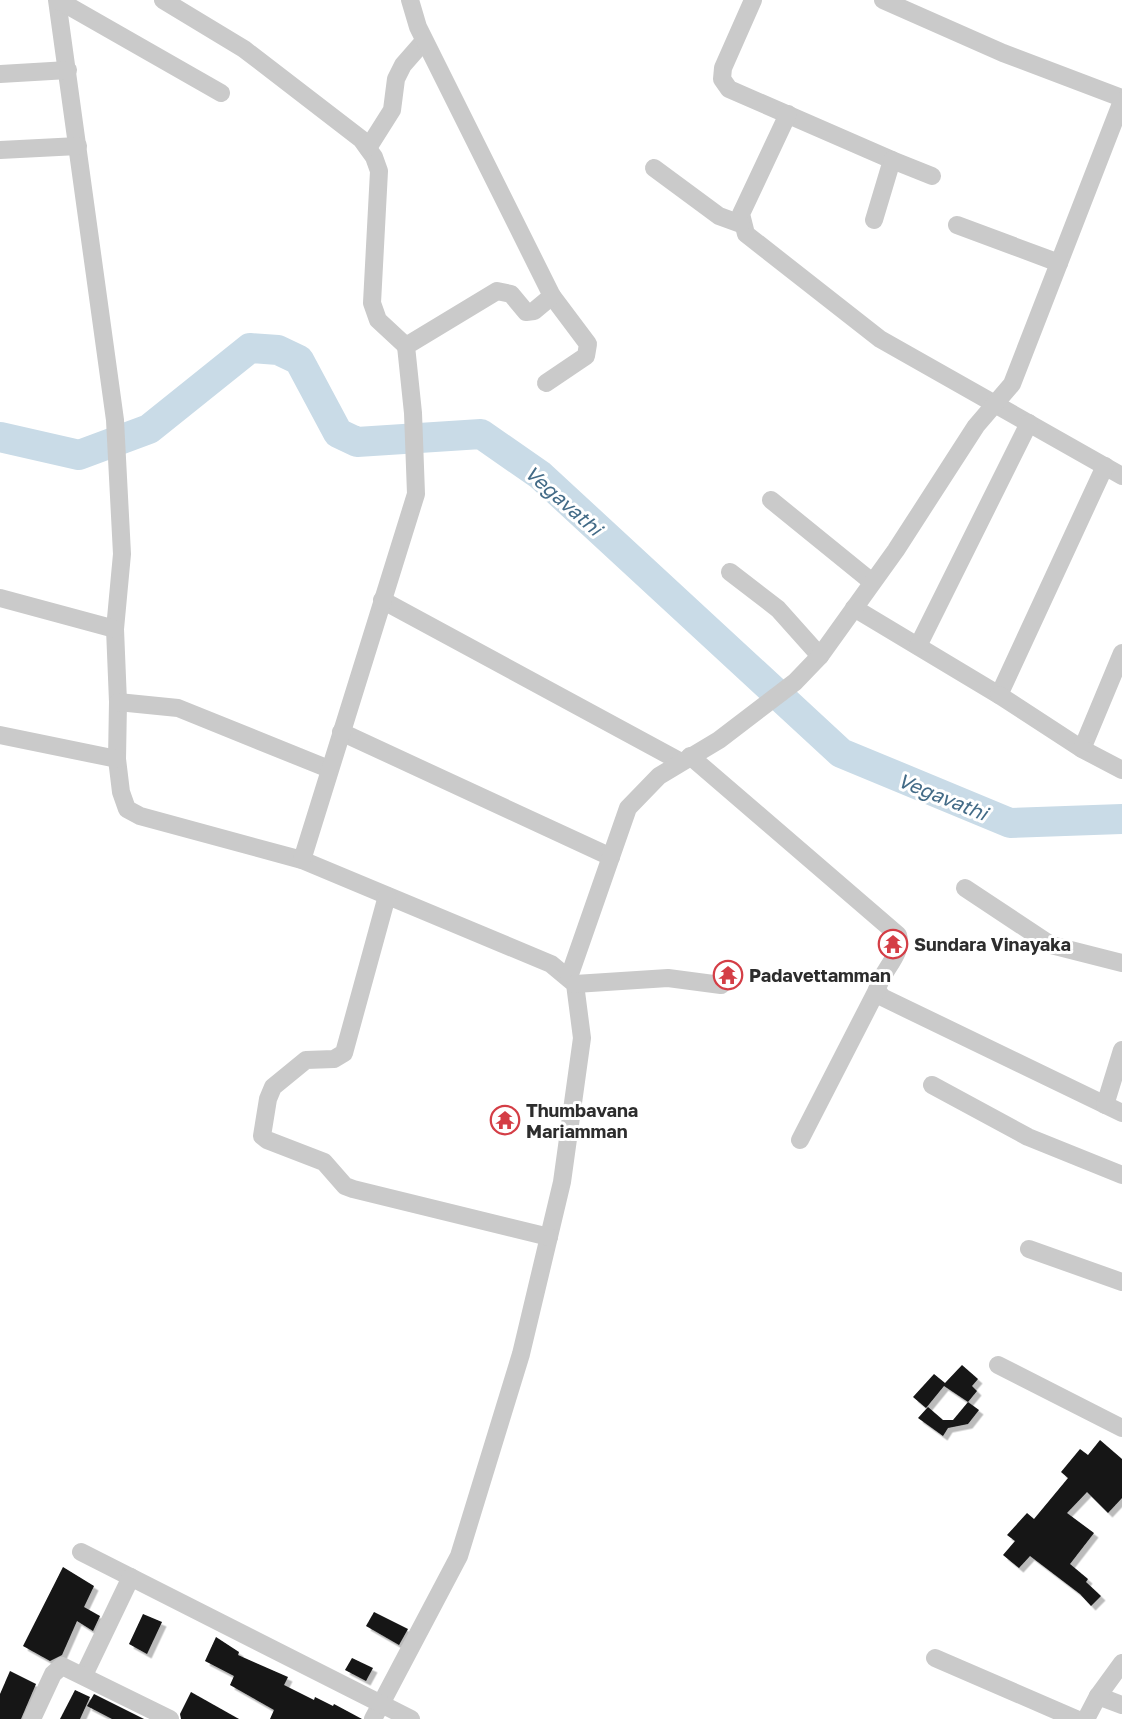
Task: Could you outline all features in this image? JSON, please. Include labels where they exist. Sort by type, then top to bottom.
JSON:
[{"type":"street","points":[[58,0],[115,420],[122,554],[115,629],[118,702],[117,759],[121,792],[127,809],[302,860],[551,964],[572,980],[668,978],[722,985]]},
{"type":"street","points":[[58,0],[221,93]]},
{"type":"street","points":[[163,0],[244,49],[361,139],[379,171],[372,303],[378,320],[406,346],[413,412],[416,494],[302,860]]},
{"type":"street","points":[[410,0],[424,40],[552,296],[588,344],[589,350],[586,356],[546,383]]},
{"type":"street","points":[[753,0],[723,68],[722,79],[729,89],[932,176]]},
{"type":"street","points":[[377,1711],[436,1605],[459,1556],[521,1354],[562,1182],[582,1038],[572,980],[628,808],[659,776],[719,740],[795,682],[820,656],[976,426],[1012,384],[1122,99],[1003,53],[883,0]]},
{"type":"street","points":[[368,148],[392,110],[396,80],[403,65],[424,40]]},
{"type":"street","points":[[0,74],[68,70]]},
{"type":"street","points":[[788,114],[741,214],[741,224],[746,234],[873,334],[1122,476]]},
{"type":"street","points":[[0,150],[78,146]]},
{"type":"street","points":[[874,220],[892,160]]},
{"type":"street","points":[[654,168],[719,216],[741,224]]},
{"type":"street","points":[[957,225],[1059,262]]},
{"type":"street","points":[[406,346],[497,291],[511,294],[526,312],[534,311],[552,296]]},
{"type":"street","points":[[918,646],[1029,423]]},
{"type":"street","points":[[999,695],[1105,466]]},
{"type":"street","points":[[771,500],[872,582]]},
{"type":"street","points":[[730,572],[773,605],[820,656]]},
{"type":"street","points":[[382,600],[686,759],[898,935],[899,950],[879,981],[878,990],[800,1140]]},
{"type":"street","points":[[1,602],[115,629]]},
{"type":"street","points":[[854,608],[999,695],[1082,749],[1122,770]]},
{"type":"street","points":[[1082,749],[1122,653]]},
{"type":"street","points":[[118,702],[178,708],[329,769]]},
{"type":"street","points":[[341,732],[611,857]]},
{"type":"street","points":[[0,735],[117,759]]},
{"type":"street","points":[[965,888],[1051,945],[1122,963]]},
{"type":"street","points":[[387,896],[344,1053],[333,1059],[306,1060],[273,1087],[268,1099],[262,1136],[324,1162],[345,1186],[353,1189],[549,1236]]},
{"type":"street","points":[[878,990],[882,997],[1122,1113]]},
{"type":"street","points":[[1105,1105],[1122,1050]]},
{"type":"street","points":[[932,1085],[1028,1137],[1122,1175]]},
{"type":"street","points":[[1029,1249],[1122,1282]]},
{"type":"street","points":[[998,1365],[1122,1428]]},
{"type":"street","points":[[81,1552],[377,1711],[411,1719]]},
{"type":"street","points":[[84,1675],[131,1577]]},
{"type":"street","points":[[934,1658],[1077,1719]]},
{"type":"street","points":[[1086,1719],[1098,1696],[1122,1663]]},
{"type":"street","points":[[32,1719],[57,1668],[67,1666],[160,1717]]},
{"type":"street","points":[[1098,1696],[1122,1705]]},
{"type":"building","points":[[962,1365],[978,1379],[972,1386],[977,1391],[968,1402],[944,1386],[926,1408],[913,1397],[934,1374],[945,1383]]},
{"type":"building","points":[[968,1402],[979,1410],[968,1424],[948,1428],[943,1436],[918,1418],[928,1407],[943,1420],[953,1420]]},
{"type":"building","points":[[1100,1440],[1122,1459],[1122,1498],[1108,1513],[1087,1492],[1067,1513],[1094,1533],[1070,1564],[1088,1579],[1086,1582],[1101,1596],[1091,1606],[1080,1594],[1030,1556],[1019,1568],[1003,1555],[1015,1541],[1007,1535],[1027,1513],[1034,1519],[1068,1478],[1061,1472],[1080,1449],[1088,1455]]},
{"type":"building","points":[[63,1567],[94,1586],[84,1607],[100,1616],[93,1631],[77,1621],[62,1655],[50,1661],[23,1646]]},
{"type":"building","points":[[374,1612],[408,1629],[399,1645],[366,1626]]},
{"type":"building","points":[[143,1614],[162,1622],[147,1654],[129,1644]]},
{"type":"building","points":[[216,1637],[239,1652],[238,1655],[288,1677],[284,1685],[314,1700],[315,1697],[333,1706],[334,1704],[362,1719],[270,1719],[274,1710],[230,1685],[234,1676],[205,1661]]},
{"type":"building","points":[[352,1658],[373,1668],[366,1681],[345,1670]]},
{"type":"building","points":[[10,1671],[36,1684],[21,1719],[0,1719],[0,1694]]},
{"type":"building","points":[[75,1690],[90,1697],[80,1719],[60,1719]]},
{"type":"building","points":[[191,1692],[239,1719],[181,1719],[180,1714]]},
{"type":"building","points":[[94,1694],[144,1719],[112,1719],[87,1706]]},
{"type":"waterway","name":"Vegavathi","points":[[0,437],[79,455],[149,429],[250,348],[278,350],[299,360],[338,433],[357,442],[481,434],[540,475],[841,753],[1010,823],[1122,819]]},
{"type":"place","name":"Sundara Vinayaka","points":[[893,944]]},
{"type":"place","name":"Padavettamman","points":[[728,975]]},
{"type":"place","name":"Thumbavana Mariamman","points":[[505,1120]]}]
